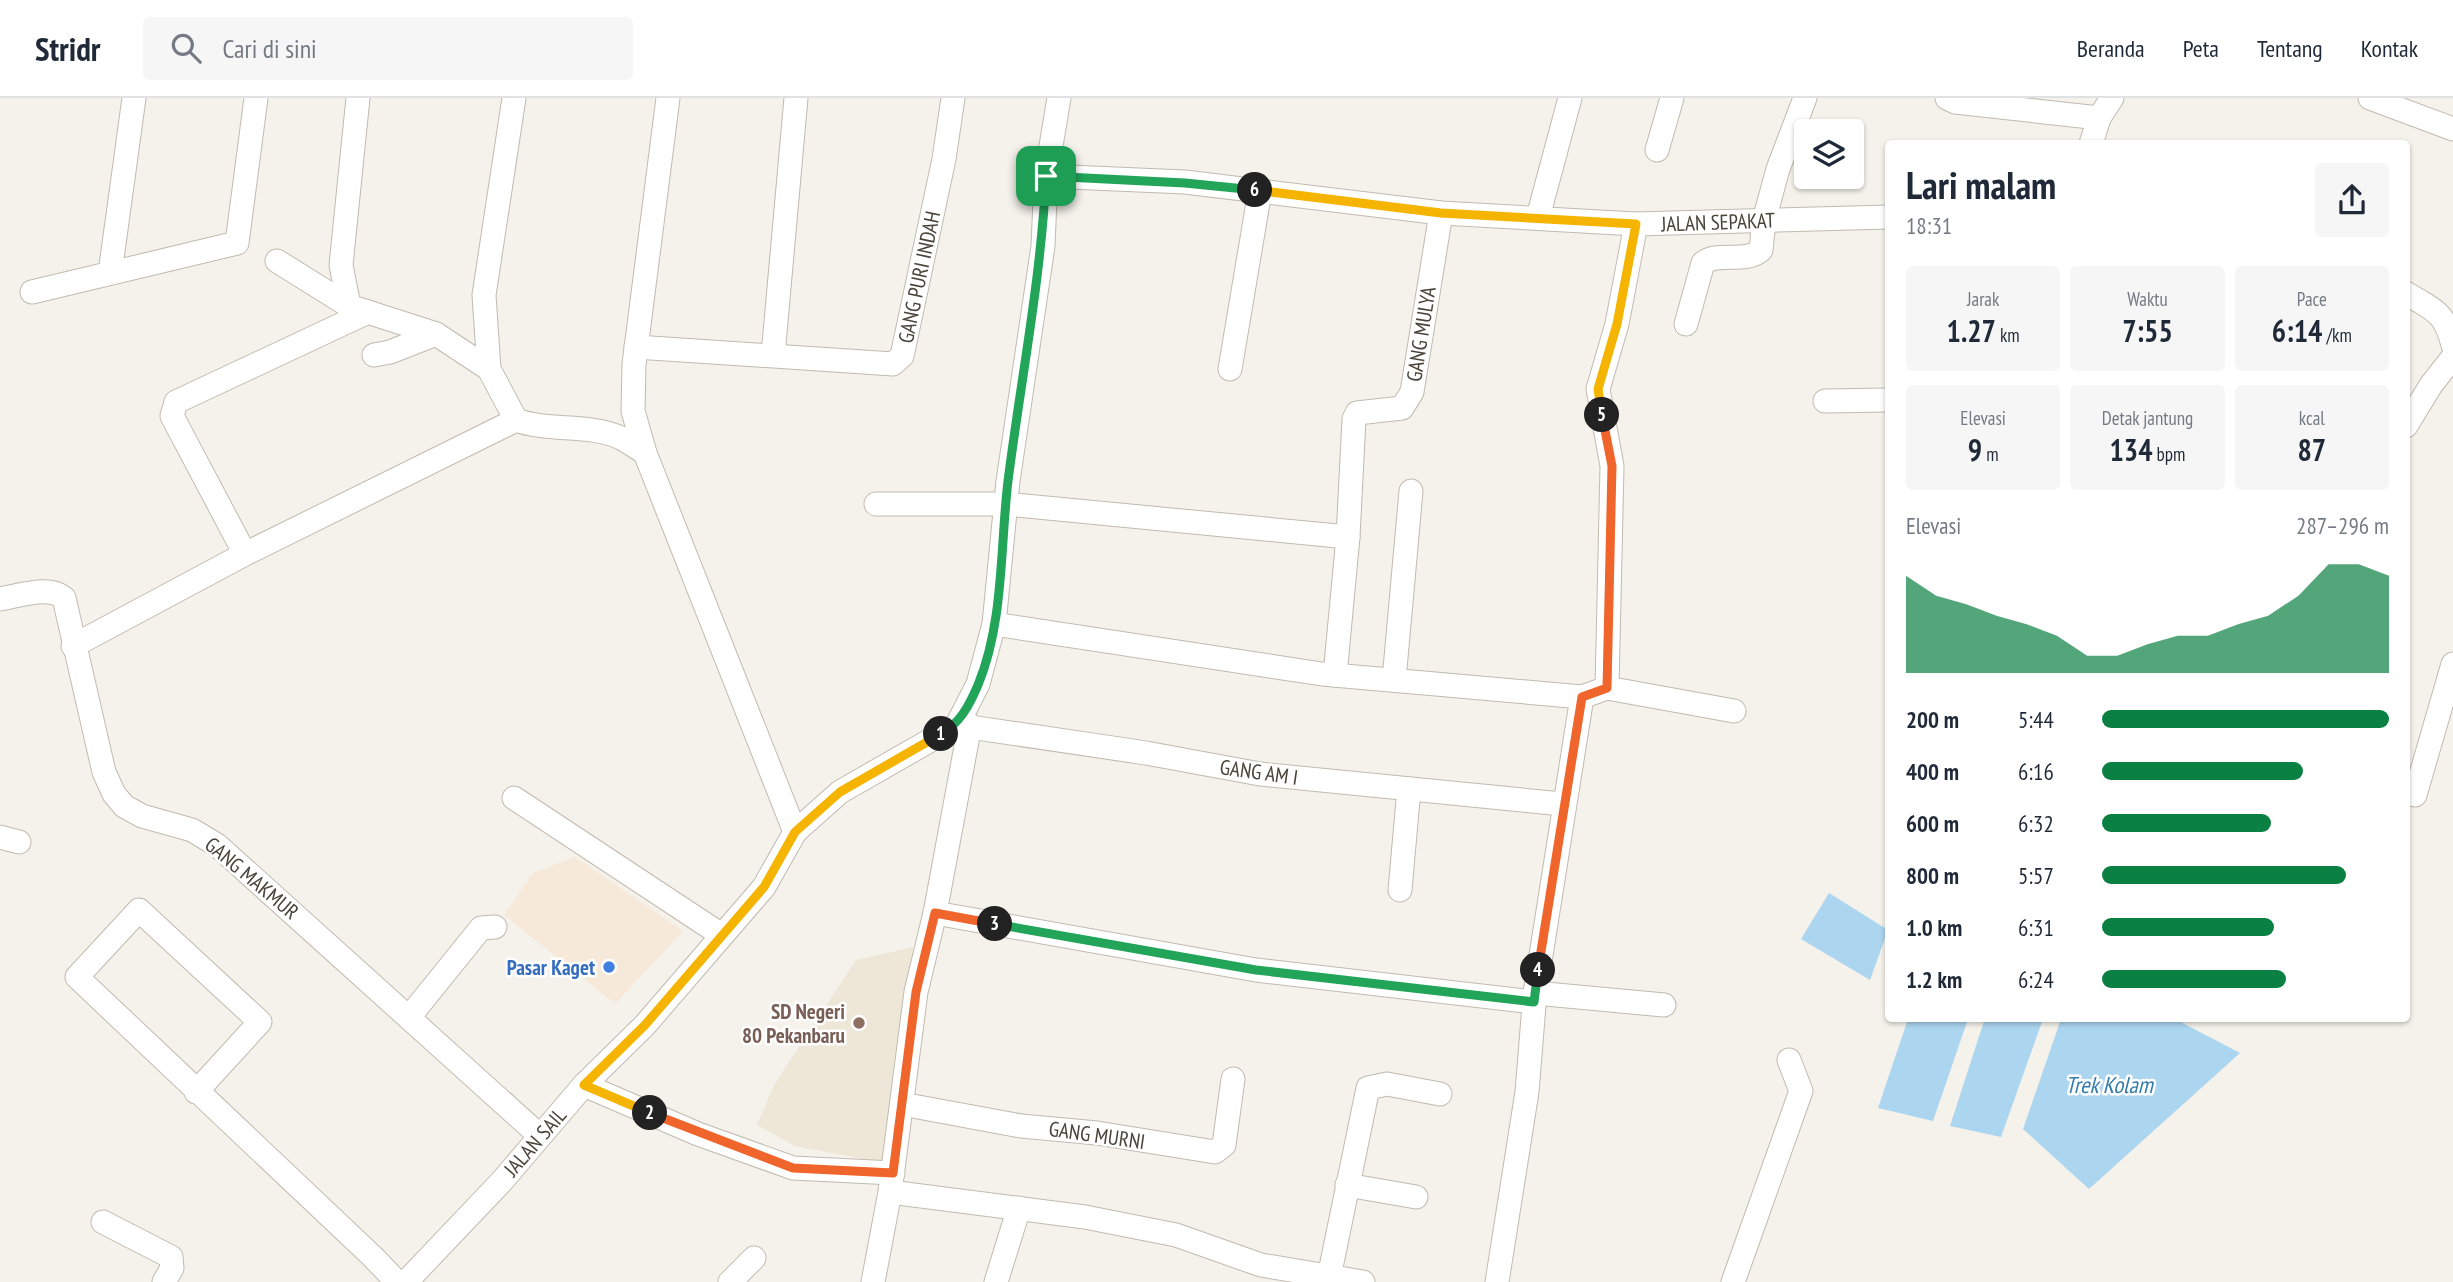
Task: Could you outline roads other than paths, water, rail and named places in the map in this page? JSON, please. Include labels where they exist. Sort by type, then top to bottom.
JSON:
[{"type":"street","points":[[110,273],[134,98]]},
{"type":"street","points":[[32,292],[237,243],[256,98]]},
{"type":"street","points":[[358,98],[341,265],[359,309]]},
{"type":"street","points":[[514,98],[484,295],[489,369],[516,420],[536,427],[575,429],[619,437],[645,453]]},
{"type":"street","points":[[668,98],[636,347],[633,411],[645,453],[795,832]]},
{"type":"street","points":[[773,355],[796,98]]},
{"type":"street","name":"GANG PURI INDAH","points":[[636,347],[893,364],[902,356],[944,159],[953,98]]},
{"type":"street","points":[[873,1282],[892,1183],[916,992],[935,913],[964,725],[994,624],[1006,504],[1042,246],[1046,176],[1059,98]]},
{"type":"street","points":[[1538,217],[1570,98]]},
{"type":"street","points":[[1657,150],[1672,98]]},
{"type":"street","points":[[1686,324],[1703,263],[1708,259],[1740,259],[1758,254],[1762,246],[1764,220],[1779,169],[1805,98]]},
{"type":"street","points":[[1947,98],[1955,102],[2099,118]]},
{"type":"street","points":[[2092,140],[2099,118],[2112,98]]},
{"type":"street","points":[[2370,98],[2453,129]]},
{"type":"street","name":"JALAN SEPAKAT","points":[[1046,176],[1185,183],[1441,213],[1636,224],[1885,217]]},
{"type":"street","points":[[1230,369],[1260,191]]},
{"type":"street","name":"GANG MULYA","points":[[1335,675],[1348,537],[1354,419],[1357,413],[1366,410],[1402,408],[1412,392],[1441,213]]},
{"type":"street","points":[[1607,688],[1612,466],[1598,389],[1617,324],[1636,224]]},
{"type":"street","points":[[277,261],[359,309],[436,334],[489,369]]},
{"type":"street","points":[[2410,296],[2442,316],[2453,345]]},
{"type":"street","points":[[244,554],[172,416],[173,407],[176,402],[359,309]]},
{"type":"street","points":[[374,355],[390,352],[436,334]]},
{"type":"street","points":[[2410,419],[2431,385],[2453,357]]},
{"type":"street","points":[[1825,401],[1885,400]]},
{"type":"street","points":[[73,646],[244,554],[516,420]]},
{"type":"street","points":[[1394,680],[1410,491]]},
{"type":"street","points":[[876,504],[1006,504],[1348,537]]},
{"type":"street","name":"GANG MAKMUR","points":[[0,599],[57,592],[64,598],[104,772],[124,806],[142,816],[192,830],[217,845],[410,1016],[540,1136]]},
{"type":"street","points":[[994,624],[1335,675],[1582,697],[1607,688],[1734,711]]},
{"type":"street","points":[[2415,795],[2453,665]]},
{"type":"street","points":[[1497,1282],[1527,1091],[1534,998],[1562,804],[1582,697]]},
{"type":"street","name":"JALAN SAIL","points":[[406,1282],[584,1085],[645,1025],[720,934],[764,887],[795,832],[840,792],[964,725]]},
{"type":"street","name":"GANG AM I","points":[[964,725],[1260,774],[1562,804]]},
{"type":"street","points":[[1400,890],[1409,789]]},
{"type":"street","points":[[514,798],[720,934]]},
{"type":"street","points":[[196,1092],[260,1022],[139,910],[77,977],[196,1092],[397,1282]]},
{"type":"street","points":[[935,913],[1256,970],[1534,998],[1664,1005]]},
{"type":"street","points":[[410,1016],[481,928],[495,927]]},
{"type":"street","points":[[1733,1282],[1801,1091],[1789,1060]]},
{"type":"street","name":"GANG MURNI","points":[[902,1104],[1021,1126],[1097,1133],[1215,1152],[1224,1146],[1233,1079]]},
{"type":"street","points":[[1329,1277],[1368,1088],[1387,1084],[1440,1094]]},
{"type":"street","points":[[584,1085],[718,1142],[793,1168],[892,1183],[1176,1235],[1261,1265],[1363,1282]]},
{"type":"street","points":[[1347,1185],[1416,1197]]},
{"type":"street","points":[[996,1282],[1019,1208]]},
{"type":"street","points":[[103,1222],[171,1257],[172,1268],[164,1282]]},
{"type":"street","points":[[730,1282],[754,1258]]},
{"type":"water","points":[[1829,893],[1885,928],[1885,938],[1870,980],[1801,939]]},
{"type":"water","points":[[1907,1022],[1967,1022],[1933,1121],[1878,1108]]},
{"type":"water","points":[[1984,1022],[2042,1022],[2001,1137],[1950,1126]]},
{"type":"water","name":"Trek Kolam","points":[[2060,1022],[2181,1022],[2240,1053],[2089,1189],[2023,1129]]},
{"type":"place","name":"Pasar Kaget","points":[[609,967]]},
{"type":"place","name":"SD Negeri 80 Pekanbaru","points":[[859,1023]]}]
